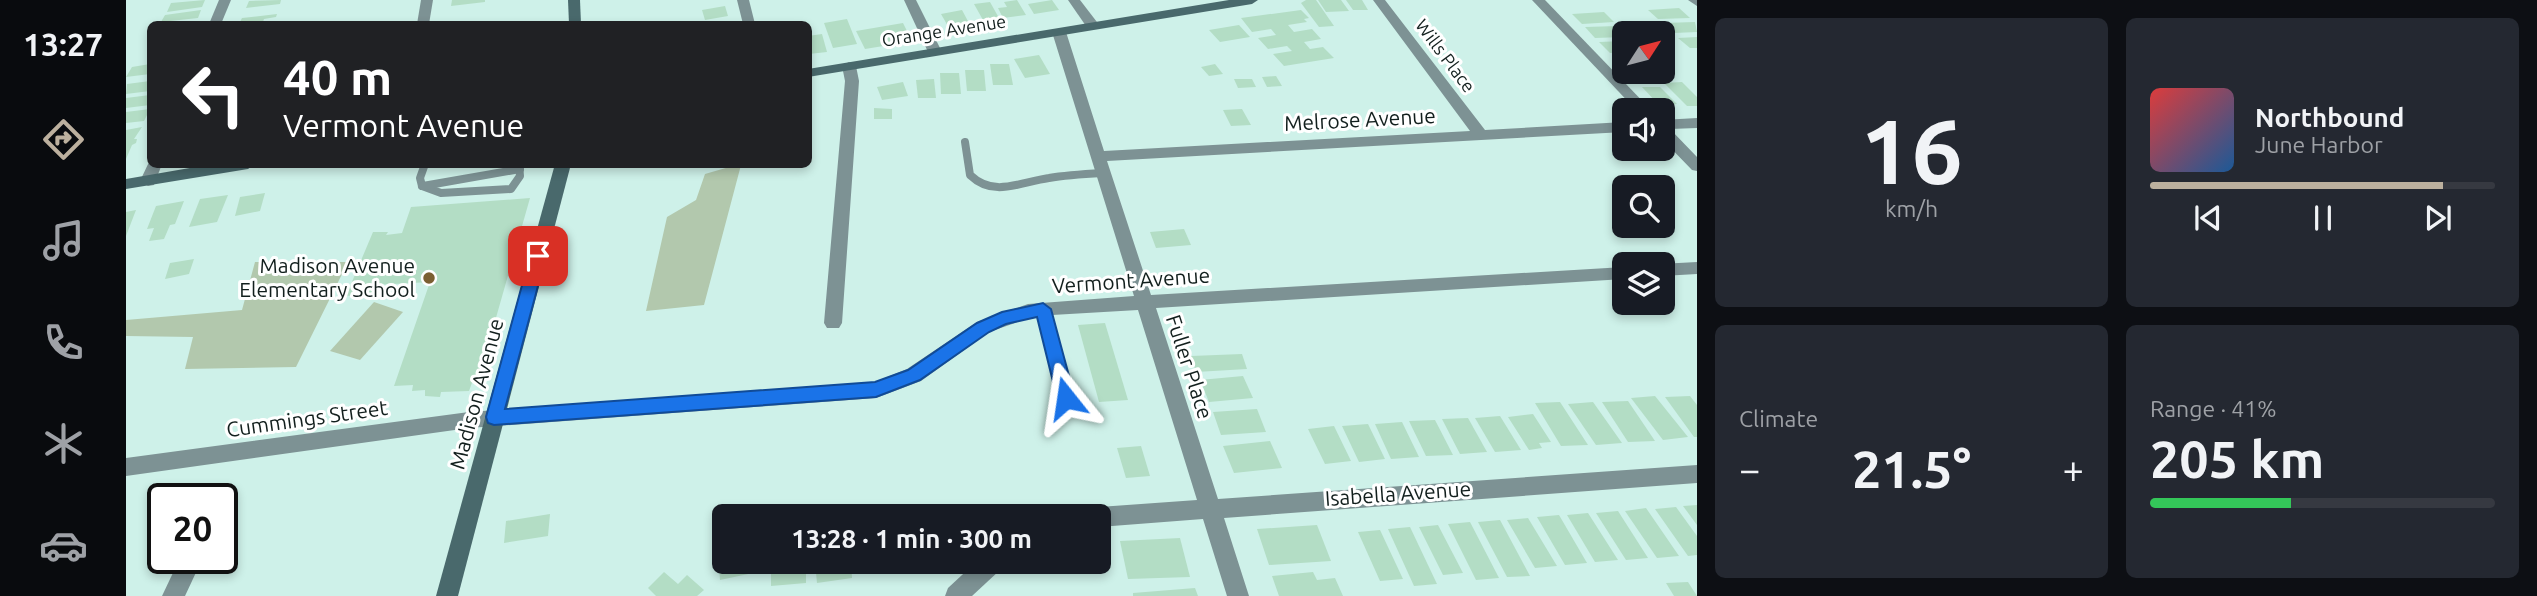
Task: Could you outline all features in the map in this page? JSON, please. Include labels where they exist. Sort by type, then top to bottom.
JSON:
[{"type":"street","points":[[216,21],[225,0]]},
{"type":"street","points":[[424,21],[427,0]]},
{"type":"street","points":[[574,0],[575,21]]},
{"type":"street","points":[[743,0],[748,21]]},
{"type":"street","points":[[910,0],[935,52]]},
{"type":"street","points":[[1074,0],[1093,26]]},
{"type":"street","name":"Orange Avenue","points":[[812,72],[1252,0]]},
{"type":"street","name":"Wills Place","points":[[1379,0],[1481,135]]},
{"type":"street","points":[[1538,0],[1632,98]]},
{"type":"street","name":"Fuller Place","points":[[1059,32],[1238,596]]},
{"type":"street","points":[[833,323],[852,81],[849,66]]},
{"type":"street","points":[[1675,126],[1697,123]]},
{"type":"street","name":"Melrose Avenue","points":[[1101,164],[1612,128]]},
{"type":"street","points":[[1675,141],[1697,166]]},
{"type":"street","points":[[148,181],[153,168]]},
{"type":"street","points":[[126,184],[224,168]]},
{"type":"street","name":"Madison Avenue","points":[[447,596],[562,168]]},
{"type":"street","points":[[1675,269],[1697,268]]},
{"type":"street","name":"Vermont Avenue","points":[[494,417],[876,390],[914,375],[983,327],[1002,319],[1043,309],[1612,274]]},
{"type":"street","name":"Cummings Street","points":[[126,467],[494,417]]},
{"type":"street","name":"Isabella Avenue","points":[[1111,516],[1697,474]]},
{"type":"street","points":[[173,596],[184,574]]},
{"type":"street","points":[[956,596],[979,574]]},
{"type":"lane","points":[[965,142],[970,175],[979,185],[986,187],[1013,187],[1101,164]]},
{"type":"lane","points":[[422,186],[420,178],[424,168]]},
{"type":"lane","points":[[422,186],[515,168]]},
{"type":"lane","points":[[422,186],[441,193],[511,189],[520,176],[520,168]]},
{"type":"lane","points":[[1043,309],[1066,398]]},
{"type":"green space","points":[[726,168],[740,168],[704,305],[646,311],[667,217],[696,200],[705,174]]},
{"type":"green space","points":[[255,262],[348,262],[296,367],[185,369],[193,337],[126,336],[126,320],[242,310]]},
{"type":"green space","points":[[374,302],[403,312],[360,360],[330,351]]},
{"type":"building","points":[[205,0],[202,7],[167,12],[171,3]]},
{"type":"building","points":[[281,0],[280,4],[246,8],[249,1]]},
{"type":"building","points":[[452,0],[485,0],[485,2],[451,6]]},
{"type":"building","points":[[1017,0],[1026,15],[1003,18],[998,8],[1007,7],[1004,2]]},
{"type":"building","points":[[1052,0],[1059,10],[1034,14],[1028,4]]},
{"type":"building","points":[[1316,0],[1334,26],[1319,27],[1301,3]]},
{"type":"building","points":[[1318,0],[1341,0],[1349,11],[1326,12]]},
{"type":"building","points":[[1346,0],[1362,0],[1368,10],[1353,10]]},
{"type":"building","points":[[990,2],[999,18],[983,20],[974,4]]},
{"type":"building","points":[[725,6],[728,16],[705,20],[702,10]]},
{"type":"building","points":[[1679,8],[1690,18],[1658,19],[1648,10]]},
{"type":"building","points":[[201,10],[198,18],[162,21],[165,15]]},
{"type":"building","points":[[962,10],[970,25],[949,28],[941,14]]},
{"type":"building","points":[[1301,10],[1309,18],[1304,19],[1307,22],[1288,25],[1294,32],[1312,29],[1321,39],[1304,42],[1310,49],[1323,47],[1334,58],[1284,66],[1273,54],[1292,51],[1287,46],[1268,49],[1258,38],[1276,35],[1271,29],[1252,32],[1241,18]]},
{"type":"building","points":[[1604,12],[1613,21],[1582,24],[1572,14]]},
{"type":"building","points":[[277,14],[276,17],[263,21],[240,21],[242,18]]},
{"type":"building","points":[[847,19],[857,44],[833,48],[824,23]]},
{"type":"building","points":[[1695,22],[1697,32],[1675,33],[1675,23]]},
{"type":"building","points":[[903,23],[911,39],[908,42],[865,49],[856,31]]},
{"type":"building","points":[[1239,25],[1250,37],[1220,42],[1209,30]]},
{"type":"building","points":[[1612,26],[1612,37],[1595,38],[1585,27]]},
{"type":"building","points":[[822,34],[827,52],[812,54],[812,35]]},
{"type":"building","points":[[1697,37],[1697,48],[1690,48],[1678,38]]},
{"type":"building","points":[[1612,41],[1612,53],[1610,53],[1599,42]]},
{"type":"building","points":[[1039,55],[1050,74],[1025,78],[1014,59]]},
{"type":"building","points":[[147,64],[147,74],[126,77],[132,67]]},
{"type":"building","points":[[990,64],[1009,64],[1013,85],[993,85]]},
{"type":"building","points":[[1215,64],[1223,74],[1209,76],[1201,67]]},
{"type":"building","points":[[965,70],[984,70],[986,91],[967,91]]},
{"type":"building","points":[[940,73],[959,73],[961,94],[941,94]]},
{"type":"building","points":[[1276,76],[1282,86],[1267,87],[1262,77]]},
{"type":"building","points":[[934,79],[936,98],[918,98],[916,80]]},
{"type":"building","points":[[1234,79],[1252,79],[1256,87],[1238,88]]},
{"type":"building","points":[[147,81],[147,91],[126,94],[127,84]]},
{"type":"building","points":[[903,82],[908,96],[882,100],[877,87]]},
{"type":"building","points":[[1682,82],[1697,97],[1697,106],[1687,106],[1665,84]]},
{"type":"building","points":[[1642,87],[1660,87],[1671,98],[1652,98]]},
{"type":"building","points":[[147,95],[147,105],[126,108],[126,98]]},
{"type":"building","points":[[874,108],[892,109],[892,119],[874,119]]},
{"type":"building","points":[[147,109],[147,115],[144,121],[126,123],[126,112]]},
{"type":"building","points":[[1242,109],[1251,125],[1231,126],[1223,110]]},
{"type":"building","points":[[142,127],[134,139],[137,139],[136,143],[132,145],[126,159],[126,130]]},
{"type":"building","points":[[265,193],[260,211],[235,216],[240,197]]},
{"type":"building","points":[[228,195],[217,222],[189,227],[200,199]]},
{"type":"building","points":[[530,198],[478,381],[473,380],[469,391],[441,392],[440,397],[425,396],[425,390],[412,391],[413,385],[394,386],[430,282],[375,285],[372,294],[346,296],[373,232],[388,232],[386,235],[402,233],[411,207]]},
{"type":"building","points":[[184,201],[175,224],[170,225],[164,239],[149,241],[154,228],[147,229],[156,206]]},
{"type":"building","points":[[136,210],[126,236],[126,212]]},
{"type":"building","points":[[1184,229],[1191,245],[1156,248],[1150,232]]},
{"type":"building","points":[[194,259],[189,274],[165,279],[170,263]]},
{"type":"building","points":[[1105,323],[1128,400],[1099,402],[1078,325]]},
{"type":"building","points":[[1242,354],[1247,369],[1196,372],[1191,356]]},
{"type":"building","points":[[1243,376],[1253,398],[1209,402],[1200,380]]},
{"type":"building","points":[[1655,396],[1688,437],[1663,440],[1631,398]]},
{"type":"building","points":[[1690,396],[1697,405],[1697,437],[1694,437],[1665,397]]},
{"type":"building","points":[[1628,401],[1655,441],[1628,442],[1602,402]]},
{"type":"building","points":[[1560,402],[1588,445],[1561,446],[1535,403]]},
{"type":"building","points":[[1593,402],[1622,443],[1596,445],[1568,404]]},
{"type":"building","points":[[1257,409],[1266,432],[1221,435],[1213,412]]},
{"type":"building","points":[[1533,414],[1551,442],[1539,443],[1542,448],[1529,450],[1508,417]]},
{"type":"building","points":[[1500,416],[1521,450],[1495,452],[1475,418]]},
{"type":"building","points":[[1468,418],[1487,452],[1460,454],[1442,419]]},
{"type":"building","points":[[1435,420],[1453,455],[1426,456],[1409,421]]},
{"type":"building","points":[[1402,422],[1419,457],[1391,459],[1375,424]]},
{"type":"building","points":[[1368,424],[1385,459],[1359,462],[1342,426]]},
{"type":"building","points":[[1334,426],[1351,461],[1325,464],[1308,429]]},
{"type":"building","points":[[1270,441],[1282,468],[1234,473],[1223,446]]},
{"type":"building","points":[[1141,446],[1150,476],[1126,478],[1117,448]]},
{"type":"building","points":[[1697,505],[1697,525],[1683,506]]},
{"type":"building","points":[[1676,507],[1697,536],[1697,555],[1688,556],[1655,509]]},
{"type":"building","points":[[1646,508],[1679,556],[1657,558],[1625,511]]},
{"type":"building","points":[[1618,511],[1648,558],[1626,560],[1596,513]]},
{"type":"building","points":[[1588,513],[1618,560],[1595,562],[1567,515]]},
{"type":"building","points":[[550,514],[548,536],[504,543],[506,521]]},
{"type":"building","points":[[1559,515],[1587,563],[1565,565],[1537,517]]},
{"type":"building","points":[[1528,518],[1557,566],[1535,568],[1507,520]]},
{"type":"building","points":[[1500,520],[1530,576],[1507,577],[1478,522]]},
{"type":"building","points":[[1470,522],[1499,578],[1476,580],[1448,524]]},
{"type":"building","points":[[1317,525],[1331,561],[1269,565],[1257,529]]},
{"type":"building","points":[[1438,525],[1463,573],[1443,575],[1419,527]]},
{"type":"building","points":[[1410,527],[1437,584],[1414,586],[1388,529]]},
{"type":"building","points":[[1380,530],[1403,579],[1380,581],[1358,532]]},
{"type":"building","points":[[1180,538],[1190,577],[1128,579],[1120,541]]},
{"type":"building","points":[[664,572],[678,584],[687,575],[704,590],[697,596],[656,596],[648,588]]},
{"type":"building","points":[[1313,572],[1317,580],[1335,578],[1343,596],[1279,596],[1272,576]]},
{"type":"building","points":[[720,574],[748,574],[720,580]]},
{"type":"building","points":[[771,574],[806,574],[806,583],[771,586]]},
{"type":"building","points":[[816,574],[852,574],[852,578],[817,583]]},
{"type":"building","points":[[1688,582],[1697,596],[1674,596],[1666,583]]},
{"type":"building","points":[[1195,588],[1198,596],[1133,596],[1133,593]]},
{"type":"place","name":"Madison Avenue Elementary School","points":[[429,278]]},
{"type":"route","points":[[538,256],[494,417],[876,390],[914,375],[983,327],[1034,309],[1043,309],[1066,398]]}]
